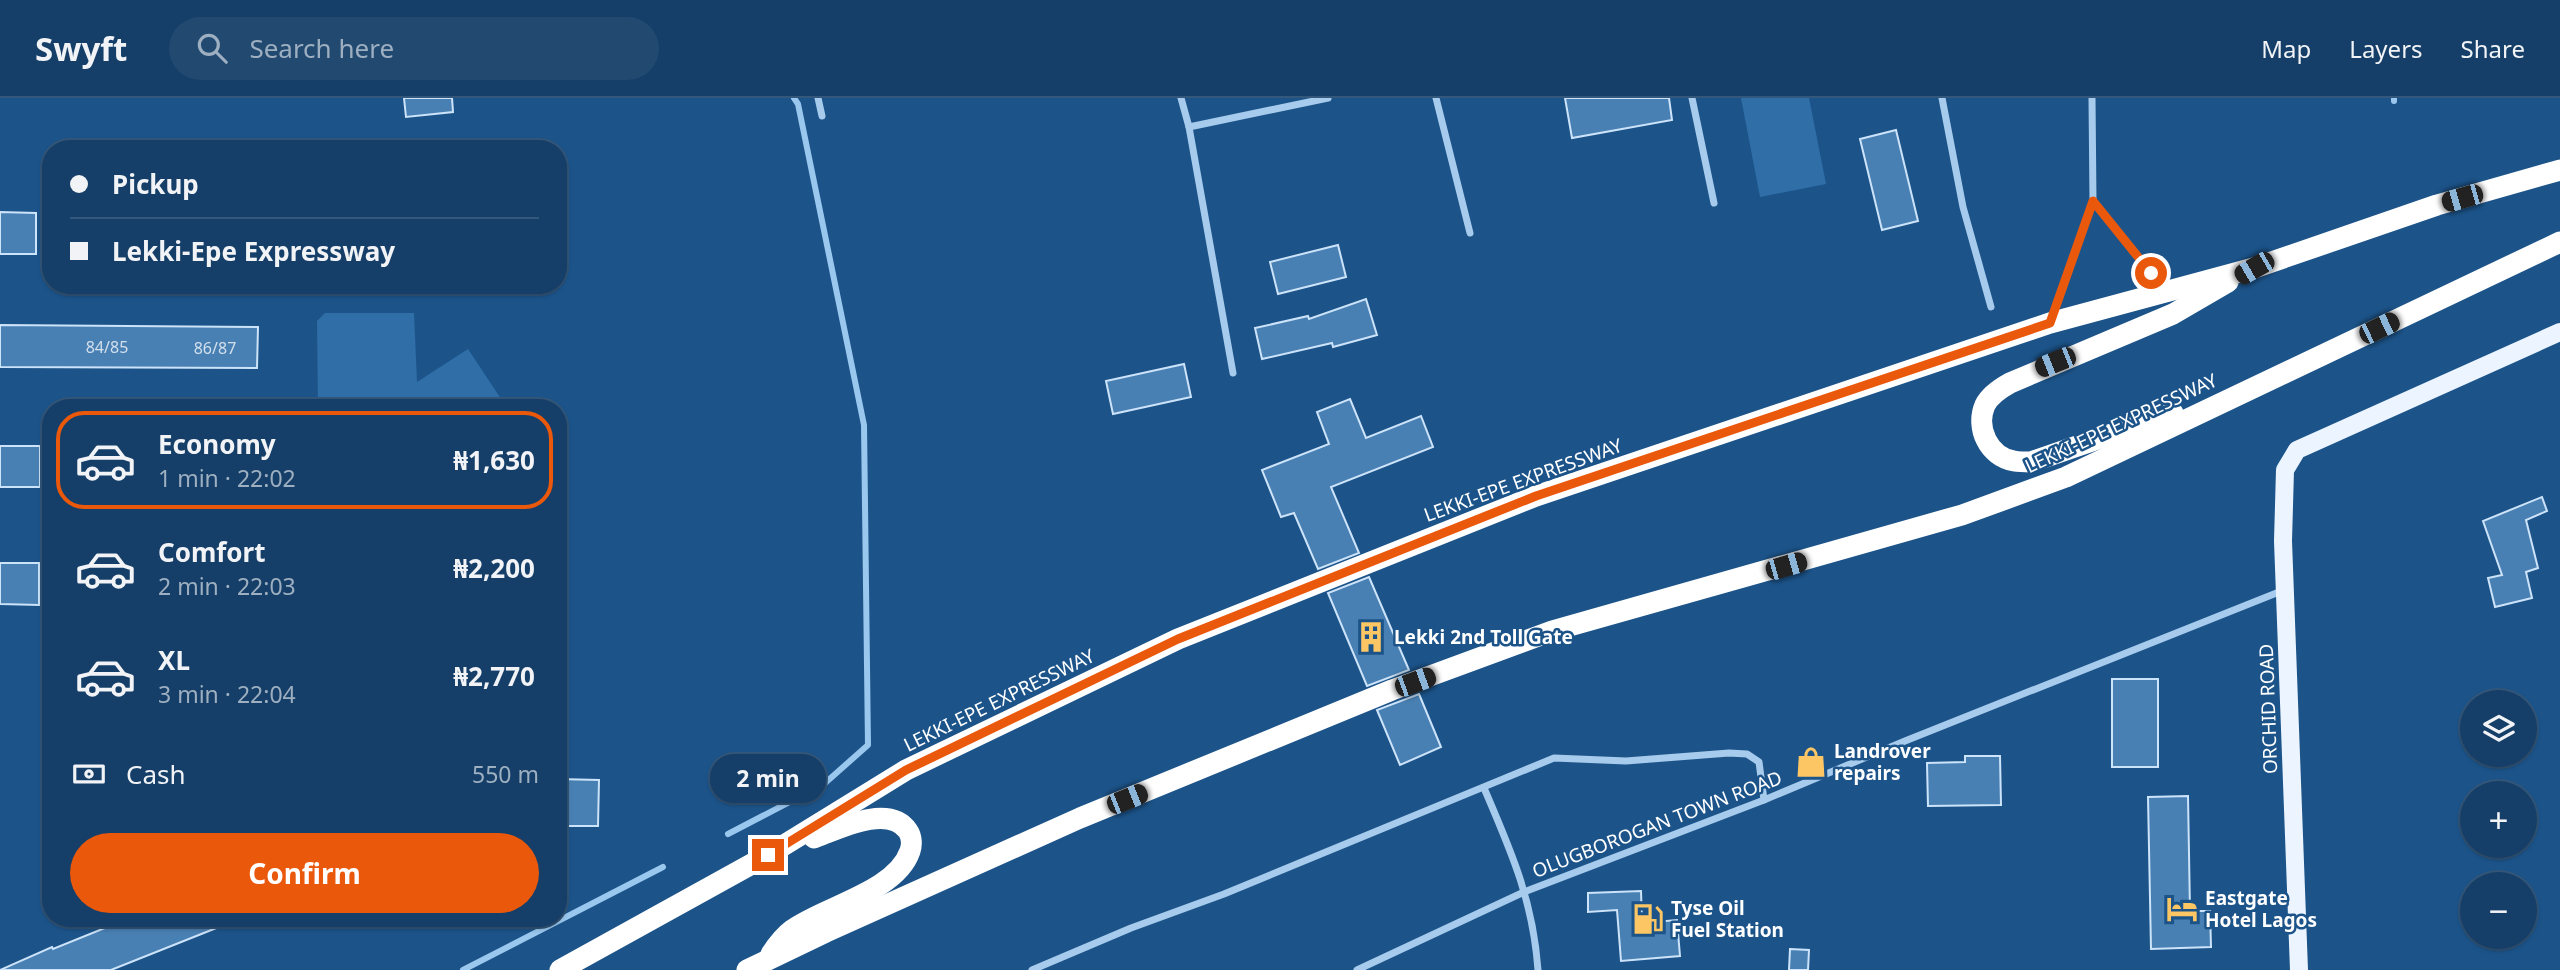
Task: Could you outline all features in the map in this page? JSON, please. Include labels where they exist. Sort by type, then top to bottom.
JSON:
[{"type":"highway","name":"LEKKI-EPE EXPRESSWAY","points":[[560,970],[768,855],[906,770],[1178,639],[1536,496],[2050,323],[2254,268],[2437,205],[2560,170]]},
{"type":"highway","name":"LEKKI-EPE EXPRESSWAY","points":[[756,966],[1080,818],[1392,690],[1552,631],[1975,510],[2066,477],[2560,242]]},
{"type":"highway","points":[[2254,268],[2174,314],[2010,383],[1986,403],[1982,420],[1984,438],[1996,452],[2012,461],[2031,462],[2258,385]]},
{"type":"highway","points":[[756,966],[793,930],[887,880],[905,865],[911,847],[910,835],[903,824],[891,819],[873,818],[846,825],[768,855]]},
{"type":"main road","name":"ORCHID ROAD","points":[[2298,970],[2283,541],[2285,470],[2297,450],[2560,332]]},
{"type":"street","points":[[818,98],[822,116]]},
{"type":"street","points":[[1181,98],[1189,127],[1233,373]]},
{"type":"street","points":[[1189,127],[1328,98]]},
{"type":"street","points":[[1436,98],[1470,233]]},
{"type":"street","points":[[1692,98],[1714,203]]},
{"type":"street","points":[[1942,98],[1963,207],[1991,307]]},
{"type":"street","points":[[2050,323],[2093,201],[2092,98]]},
{"type":"street","points":[[2093,201],[2166,291]]},
{"type":"street","name":"OLUGBOROGAN TOWN ROAD","points":[[1357,970],[1524,892],[1764,800],[2285,590]]},
{"type":"street","points":[[1032,970],[1554,758],[1626,761],[1747,754],[1759,762],[1764,800]]},
{"type":"street","points":[[1484,788],[1520,872],[1536,935],[1538,970]]},
{"type":"shaded area","points":[[1741,98],[1809,98],[1826,184],[1760,197]]},
{"type":"shaded area","points":[[325,313],[414,313],[417,382],[468,349],[501,399],[318,399],[317,321]]},
{"type":"building","points":[[404,98],[452,98],[453,112],[406,117]]},
{"type":"building","points":[[1565,98],[1669,98],[1672,120],[1572,138]]},
{"type":"building","points":[[1896,130],[1918,221],[1882,230],[1860,139]]},
{"type":"building","points":[[0,212],[36,213],[36,254],[0,254]]},
{"type":"building","points":[[1338,245],[1346,277],[1278,294],[1270,262]]},
{"type":"building","points":[[1366,299],[1377,335],[1333,347],[1332,343],[1262,359],[1255,328],[1308,316],[1309,319]]},
{"type":"building","points":[[0,325],[258,327],[257,368],[0,367]]},
{"type":"building","points":[[1184,364],[1191,397],[1113,414],[1106,381]]},
{"type":"building","points":[[1350,399],[1366,438],[1421,416],[1433,447],[1331,487],[1359,553],[1318,569],[1294,513],[1281,517],[1262,470],[1329,444],[1317,412]]},
{"type":"building","points":[[0,446],[40,446],[40,487],[0,487]]},
{"type":"building","points":[[2542,497],[2547,511],[2526,520],[2538,568],[2526,572],[2532,598],[2495,607],[2488,578],[2502,575],[2483,521]]},
{"type":"building","points":[[0,563],[39,563],[39,605],[0,604]]},
{"type":"building","points":[[1369,577],[1409,670],[1367,686],[1328,593]]},
{"type":"building","points":[[2112,679],[2158,679],[2158,767],[2112,767]]},
{"type":"building","points":[[1419,694],[1441,747],[1400,765],[1377,710]]},
{"type":"building","points":[[1965,756],[2000,756],[2001,805],[1928,806],[1927,763],[1965,762]]},
{"type":"building","points":[[567,779],[599,780],[598,826],[567,826]]},
{"type":"building","points":[[2188,796],[2190,911],[2210,911],[2211,947],[2151,949],[2148,797]]},
{"type":"building","points":[[1641,891],[1642,923],[1677,920],[1680,956],[1621,961],[1617,910],[1588,912],[1588,893]]},
{"type":"building","points":[[107,927],[219,927],[111,970],[0,970],[52,947],[53,949]]},
{"type":"building","points":[[1790,949],[1809,950],[1808,970],[1789,970]]},
{"type":"waterway","points":[[728,834],[824,784],[868,745],[864,425],[798,104],[794,98]]},
{"type":"waterway","points":[[567,916],[663,867]]},
{"type":"waterway","points":[[463,970],[546,927]]},
{"type":"place","name":"Lekki 2nd Toll Gate","points":[[1371,637]]},
{"type":"place","name":"Landrover repairs","points":[[1811,762]]},
{"type":"place","name":"Eastgate Hotel Lagos","points":[[2182,909]]},
{"type":"place","name":"Tyse Oil Fuel Station","points":[[1648,919]]},
{"type":"route","points":[[768,855],[906,770],[1178,639],[1536,496],[2050,323],[2093,201],[2151,273]]}]
